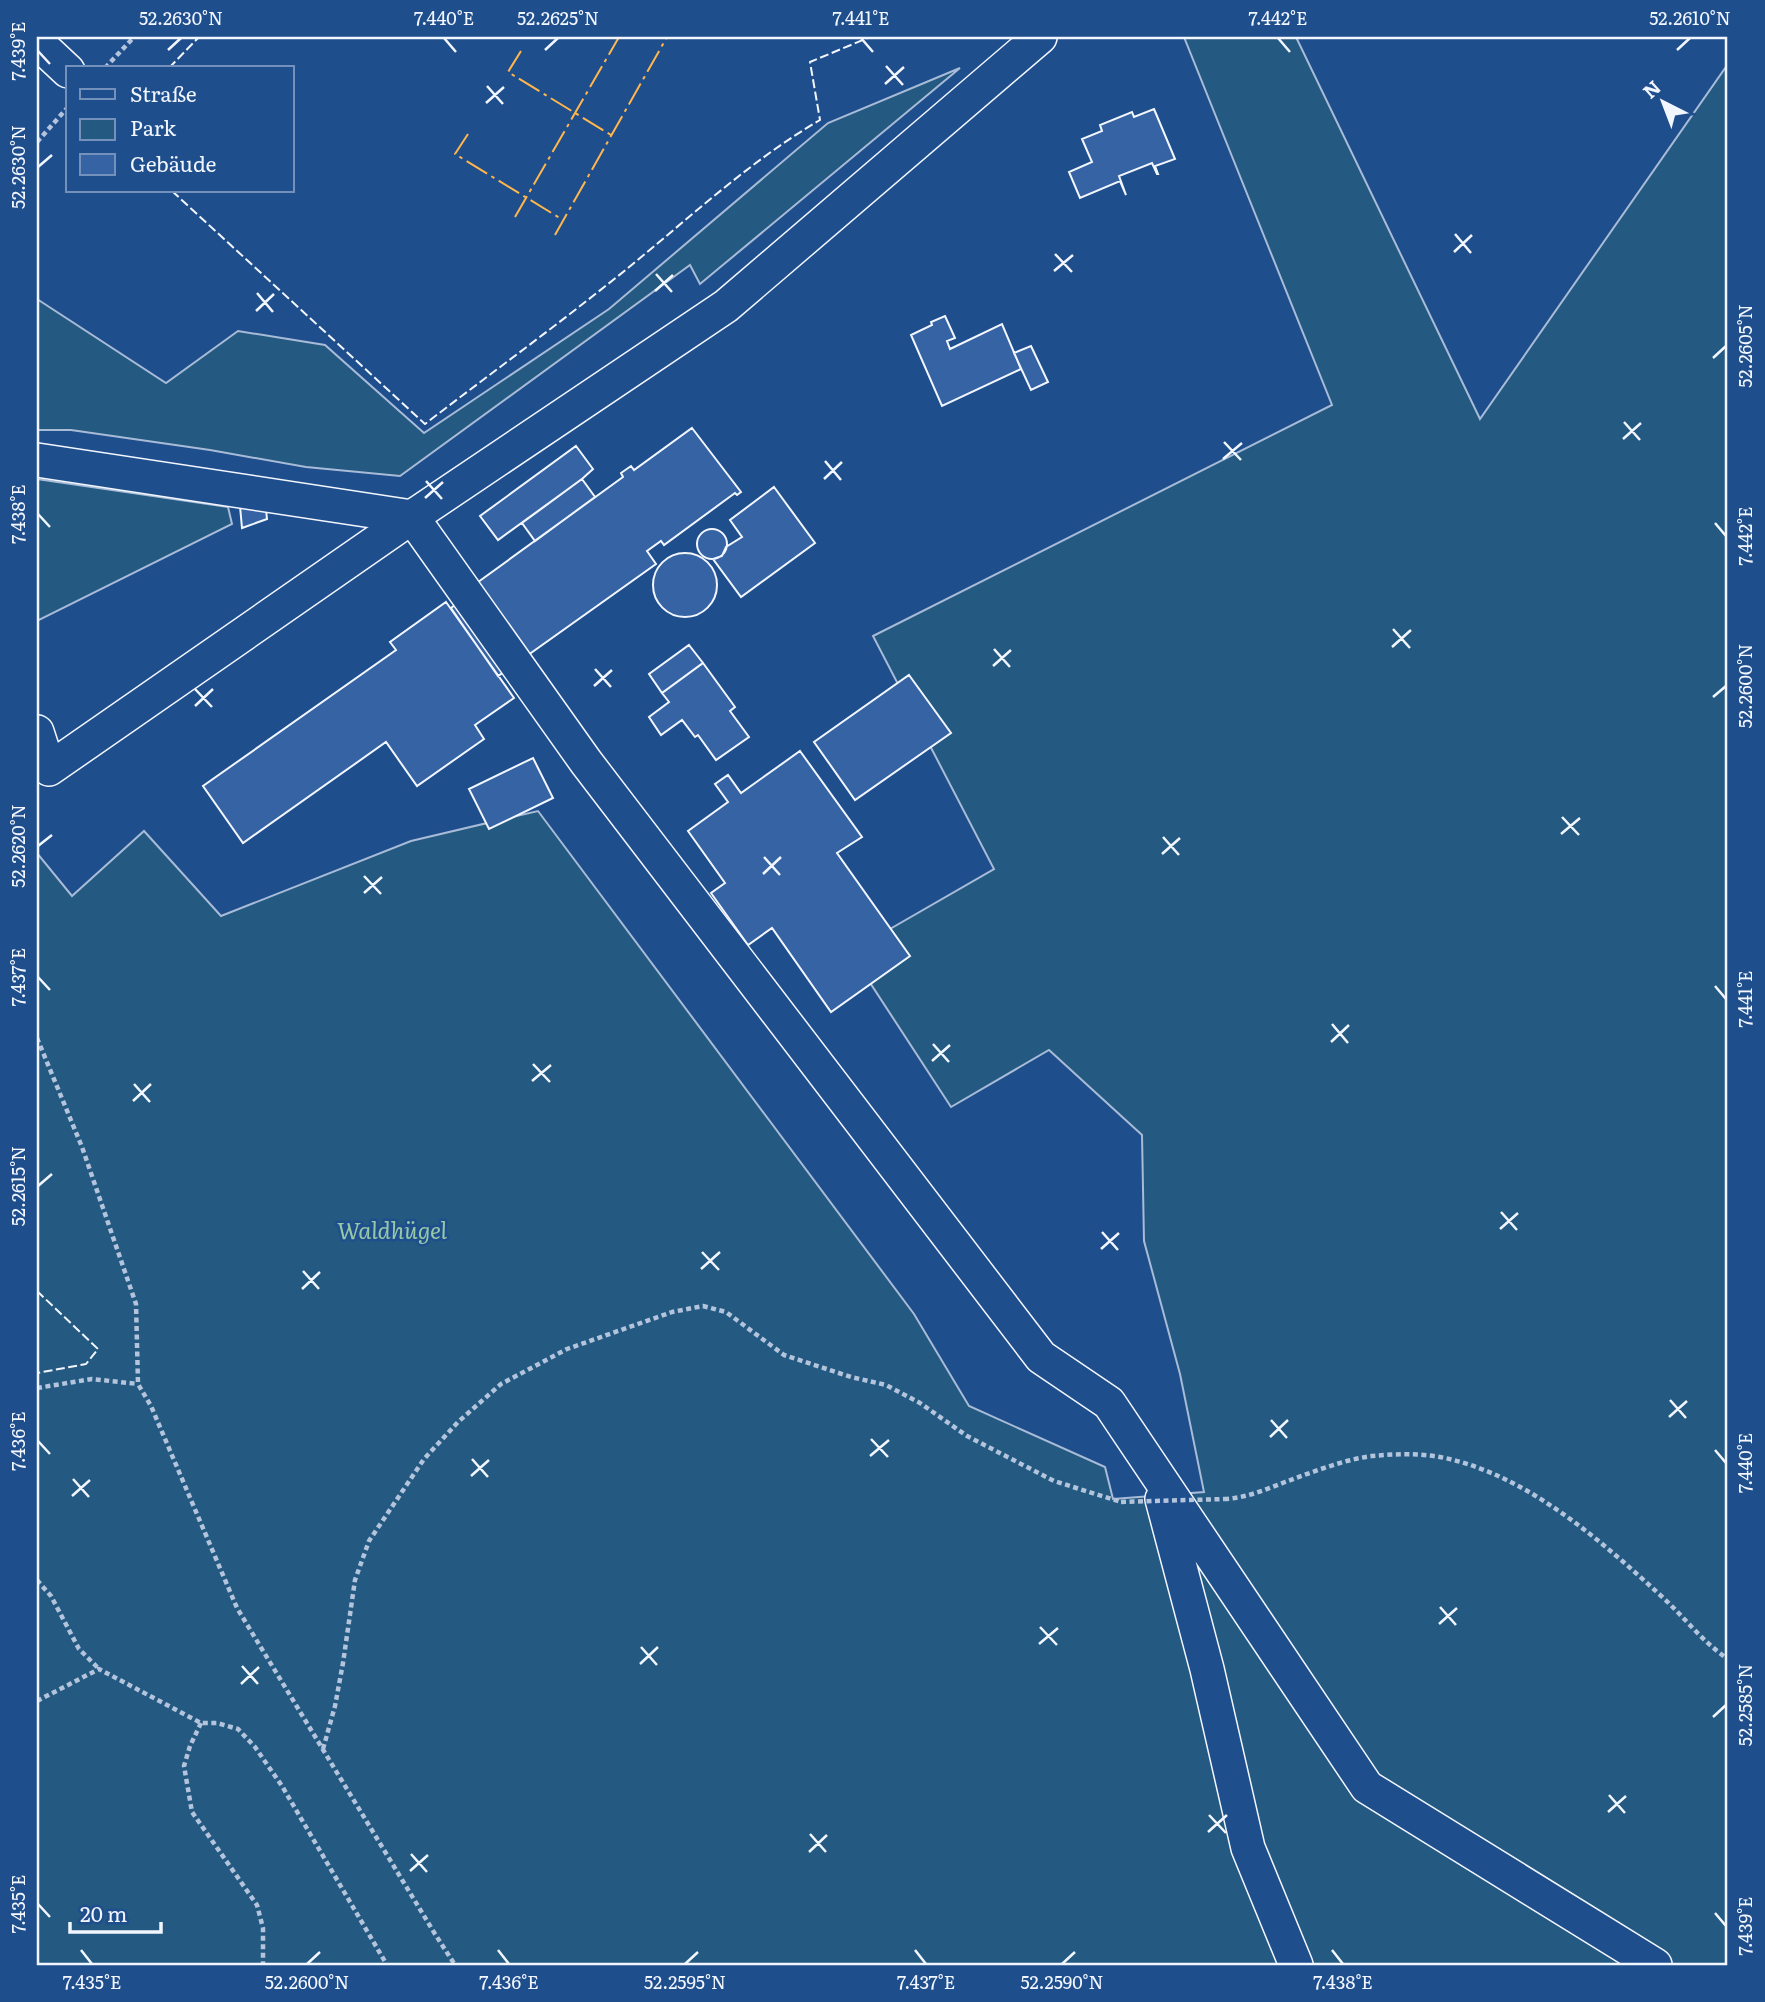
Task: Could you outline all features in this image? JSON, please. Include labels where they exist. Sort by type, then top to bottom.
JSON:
[{"type":"street","points":[[37,732],[43,775],[412,517],[726,306],[1040,37]]},
{"type":"street","points":[[37,42],[66,69]]},
{"type":"street","points":[[37,460],[412,517],[586,762],[1041,1357],[1109,1404],[1367,1787],[1655,1965]]},
{"type":"street","points":[[1155,1472],[1208,1669],[1248,1848],[1296,1965]]},
{"type":"path","points":[[107,66],[134,37]]},
{"type":"path","points":[[37,142],[66,109]]},
{"type":"path","points":[[37,1038],[82,1147],[136,1304],[138,1384],[151,1406],[237,1608],[455,1965]]},
{"type":"path","points":[[323,1749],[337,1695],[355,1580],[369,1541],[424,1459],[458,1422],[501,1384],[567,1349],[672,1312],[703,1306],[726,1312],[783,1355],[850,1377],[886,1385],[920,1403],[967,1436],[1054,1481],[1121,1502],[1242,1498],[1320,1469],[1369,1457],[1405,1454],[1441,1457],[1491,1473],[1534,1495],[1600,1542],[1661,1595],[1711,1647],[1728,1659]]},
{"type":"path","points":[[37,1388],[92,1379],[138,1384]]},
{"type":"path","points":[[37,1580],[51,1596],[79,1649],[99,1668],[201,1723],[217,1723],[238,1729],[255,1747],[282,1786],[387,1965]]},
{"type":"path","points":[[37,1701],[99,1668]]},
{"type":"path","points":[[201,1723],[184,1766],[192,1812],[257,1905],[263,1928],[263,1965]]},
{"type":"green space","name":"Waldhügel","points":[[1184,37],[1296,37],[1480,419],[1728,64],[1728,1965],[37,1965],[37,853],[72,896],[144,831],[221,916],[411,841],[538,811],[914,1314],[969,1406],[1105,1467],[1113,1499],[1204,1492],[1180,1374],[1144,1241],[1142,1135],[1049,1050],[951,1107],[850,952],[994,869],[873,636],[1332,405]]},
{"type":"green space","points":[[960,68],[700,284],[690,265],[400,476],[306,467],[71,430],[37,430],[37,299],[166,383],[238,331],[325,345],[424,433],[609,309],[828,123]]},
{"type":"green space","points":[[37,479],[228,507],[232,524],[37,621]]},
{"type":"building","points":[[1154,109],[1175,159],[1155,166],[1158,174],[1152,163],[1119,176],[1126,195],[1120,181],[1080,198],[1069,172],[1092,162],[1082,139],[1102,131],[1100,125],[1132,112],[1134,117]]},
{"type":"building","points":[[945,316],[955,338],[947,341],[950,349],[1002,324],[1021,369],[942,406],[911,335]]},
{"type":"building","points":[[1031,346],[1048,382],[1031,390],[1014,353]]},
{"type":"building","points":[[692,428],[741,492],[737,495],[735,493],[664,545],[661,541],[647,551],[656,564],[514,665],[474,585],[623,477],[621,473],[631,466],[634,470]]},
{"type":"building","points":[[576,446],[593,469],[498,540],[480,516]]},
{"type":"building","points":[[582,479],[595,497],[535,541],[522,523]]},
{"type":"building","points":[[774,487],[815,543],[741,597],[713,559],[722,556],[726,547],[742,537],[730,520]]},
{"type":"building","points":[[240,506],[266,510],[267,519],[242,528]]},
{"type":"building","points":[[712,529],[723,533],[727,544],[723,555],[712,559],[701,555],[697,544],[701,533]]},
{"type":"building","points":[[685,553],[697,555],[708,562],[715,573],[715,597],[708,608],[697,615],[685,617],[673,615],[662,608],[655,597],[653,585],[655,573],[662,562],[673,555]]},
{"type":"building","points":[[467,596],[514,665],[498,676],[451,608]]},
{"type":"building","points":[[446,602],[514,698],[475,725],[484,739],[417,786],[386,742],[243,843],[203,786],[396,650],[390,642]]},
{"type":"building","points":[[689,645],[703,663],[662,693],[649,674]]},
{"type":"building","points":[[703,663],[735,707],[730,711],[749,737],[716,760],[698,735],[695,737],[682,720],[661,735],[649,717],[669,702],[662,693]]},
{"type":"building","points":[[909,675],[951,733],[855,800],[814,742]]},
{"type":"building","points":[[800,751],[862,837],[837,853],[910,956],[831,1012],[772,928],[748,945],[711,893],[725,883],[688,831],[728,802],[715,784],[728,775],[741,793]]},
{"type":"building","points":[[533,758],[553,798],[489,829],[469,789]]},
{"type":"fence","points":[[171,66],[199,37]]},
{"type":"fence","points":[[173,192],[425,424],[585,302],[738,177],[820,120],[810,62],[870,37]]},
{"type":"fence","points":[[37,1291],[98,1349],[86,1364],[37,1373]]},
{"type":"power","points":[[515,217],[619,37]]},
{"type":"power","points":[[555,235],[667,37]]},
{"type":"power","points":[[521,51],[508,72],[611,135]]},
{"type":"power","points":[[468,134],[455,154],[563,220]]}]
